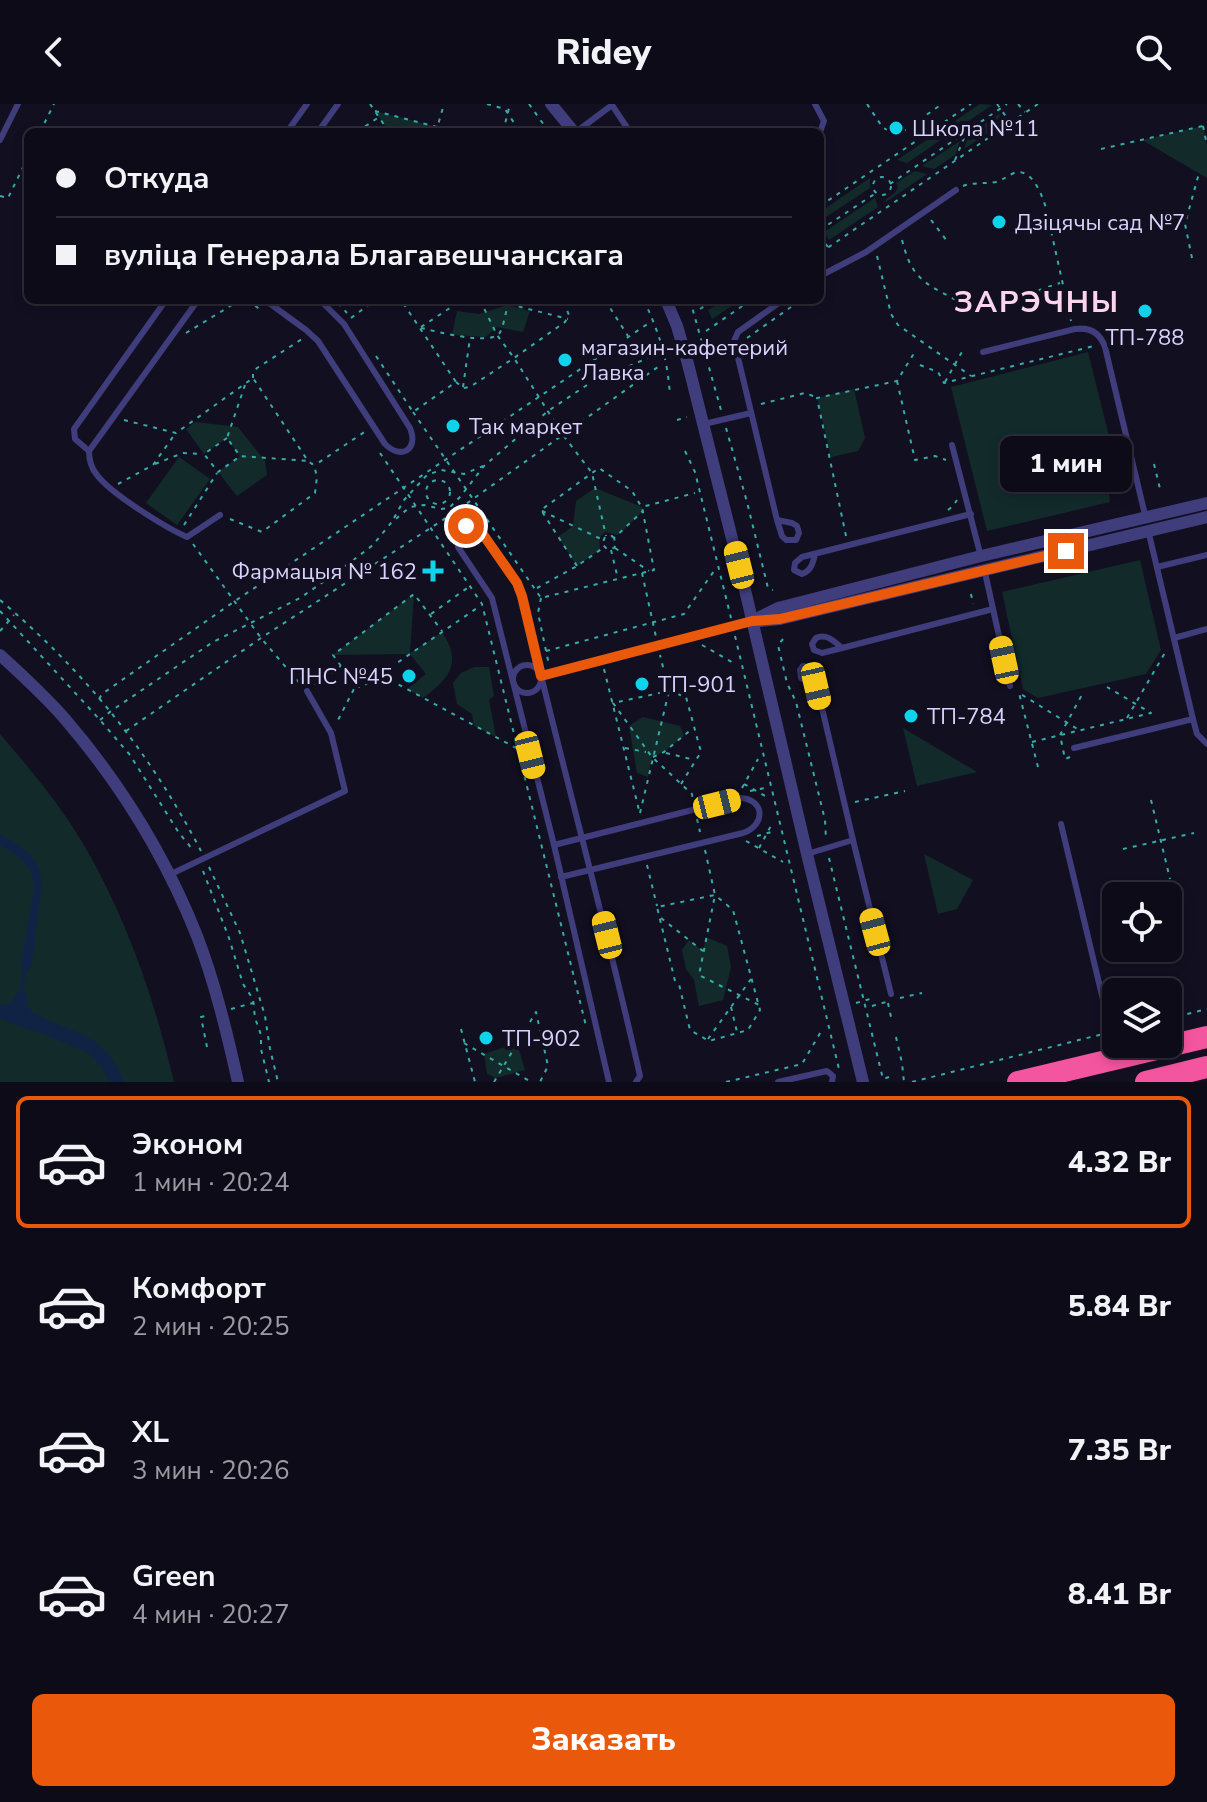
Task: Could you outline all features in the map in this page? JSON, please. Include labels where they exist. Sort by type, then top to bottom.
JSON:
[{"type":"highway","points":[[1182,1043],[1207,1037]]},
{"type":"highway","points":[[1018,1082],[1113,1058]]},
{"type":"highway","points":[[1146,1082],[1207,1067]]},
{"type":"street","points":[[551,104],[572,128]]},
{"type":"street","points":[[668,304],[677,326],[703,424],[863,1082]]},
{"type":"street","points":[[752,621],[780,619],[984,571],[1147,524],[1207,503]]},
{"type":"street","points":[[752,621],[778,608],[981,556],[1147,524],[1207,517]]},
{"type":"street","points":[[0,655],[39,691],[76,732],[142,825],[198,938],[238,1082]]},
{"type":"lane","points":[[0,140],[18,104]]},
{"type":"lane","points":[[290,128],[307,104]]},
{"type":"lane","points":[[321,128],[338,104]]},
{"type":"lane","points":[[815,104],[824,121],[821,128]]},
{"type":"lane","points":[[580,128],[611,105],[627,128]]},
{"type":"lane","points":[[824,274],[866,252],[956,190]]},
{"type":"lane","points":[[163,304],[74,429],[75,439],[89,451],[94,470],[111,488],[170,530],[187,537],[220,515]]},
{"type":"lane","points":[[89,451],[195,304]]},
{"type":"lane","points":[[270,304],[315,337],[385,444],[394,451],[406,451],[413,440],[410,428],[329,304]]},
{"type":"lane","points":[[777,304],[740,330],[734,338],[777,520]]},
{"type":"lane","points":[[983,352],[1080,328],[1100,336],[1193,719],[1197,734],[1207,744]]},
{"type":"lane","points":[[703,424],[753,409]]},
{"type":"lane","points":[[952,445],[1010,686]]},
{"type":"lane","points":[[815,554],[971,514]]},
{"type":"lane","points":[[609,1082],[492,598],[458,547],[458,535],[466,526],[480,530],[517,583],[522,596],[640,1076],[636,1082]]},
{"type":"lane","points":[[1157,567],[1207,555]]},
{"type":"lane","points":[[842,648],[993,609]]},
{"type":"lane","points":[[541,676],[752,621]]},
{"type":"lane","points":[[1174,638],[1207,629]]},
{"type":"lane","points":[[527,665],[536,668],[541,676],[540,686],[528,693],[519,690],[513,682],[518,668],[527,665]]},
{"type":"lane","points":[[816,686],[891,994]]},
{"type":"lane","points":[[169,875],[345,791],[331,733],[307,691]]},
{"type":"lane","points":[[1074,748],[1193,719]]},
{"type":"lane","points":[[554,845],[740,798],[752,800],[760,812],[755,826],[743,833],[561,877]]},
{"type":"lane","points":[[1061,824],[1102,995]]},
{"type":"lane","points":[[807,854],[853,840]]},
{"type":"lane","points":[[778,1082],[827,1071],[833,1076],[832,1082]]},
{"type":"lane","points":[[806,1076],[811,1082]]},
{"type":"path","points":[[42,128],[54,104]]},
{"type":"path","points":[[370,104],[386,128]]},
{"type":"path","points":[[375,111],[437,127],[444,104]]},
{"type":"path","points":[[487,104],[505,109],[517,128]]},
{"type":"path","points":[[504,128],[510,104]]},
{"type":"path","points":[[529,104],[546,128]]},
{"type":"path","points":[[867,104],[883,128],[899,134],[942,104]]},
{"type":"path","points":[[824,203],[971,104]]},
{"type":"path","points":[[997,104],[1011,123]]},
{"type":"path","points":[[890,184],[1007,104]]},
{"type":"path","points":[[1018,104],[1025,113]]},
{"type":"path","points":[[824,250],[1038,104]]},
{"type":"path","points":[[363,128],[379,117]]},
{"type":"path","points":[[1101,149],[1205,126],[1207,145]]},
{"type":"path","points":[[954,162],[966,132]]},
{"type":"path","points":[[0,196],[8,198],[24,165]]},
{"type":"path","points":[[956,190],[971,184],[999,181],[1017,172],[1027,174],[1044,201],[1071,322]]},
{"type":"path","points":[[1192,258],[1185,224],[1199,173]]},
{"type":"path","points":[[885,178],[890,184],[887,194],[879,195],[873,186],[877,179],[885,178]]},
{"type":"path","points":[[824,227],[876,193]]},
{"type":"path","points":[[924,212],[947,241]]},
{"type":"path","points":[[900,228],[906,255],[916,274],[932,287],[963,303],[977,306],[992,304],[1062,283]]},
{"type":"path","points":[[824,242],[828,247]]},
{"type":"path","points":[[877,254],[895,322],[972,376]]},
{"type":"path","points":[[186,333],[233,304]]},
{"type":"path","points":[[253,304],[269,315]]},
{"type":"path","points":[[331,304],[350,317],[369,304]]},
{"type":"path","points":[[404,304],[463,388],[470,387],[568,319]]},
{"type":"path","points":[[420,328],[456,304]]},
{"type":"path","points":[[482,304],[497,335],[592,473],[606,536],[604,547]]},
{"type":"path","points":[[420,328],[489,338],[497,335],[504,324],[508,304]]},
{"type":"path","points":[[515,304],[568,319]]},
{"type":"path","points":[[608,304],[629,337]]},
{"type":"path","points":[[646,304],[661,337],[668,366],[670,395]]},
{"type":"path","points":[[691,304],[768,588],[773,590]]},
{"type":"path","points":[[700,309],[708,304]]},
{"type":"path","points":[[706,331],[745,304]]},
{"type":"path","points":[[565,305],[568,319]]},
{"type":"path","points":[[741,342],[791,307]]},
{"type":"path","points":[[99,699],[235,601],[649,323]]},
{"type":"path","points":[[463,388],[470,336]]},
{"type":"path","points":[[307,342],[303,339],[257,368],[253,378],[308,461]]},
{"type":"path","points":[[944,383],[1097,346]]},
{"type":"path","points":[[916,350],[897,381],[915,460],[939,457],[950,465]]},
{"type":"path","points":[[944,383],[963,350]]},
{"type":"path","points":[[100,720],[213,642],[300,598],[373,545],[402,512],[424,505],[449,508],[484,466],[548,411],[590,383],[664,351]]},
{"type":"path","points":[[374,352],[541,598],[654,570],[642,509],[632,491],[599,468],[541,510]]},
{"type":"path","points":[[126,731],[261,638],[452,514],[662,364]]},
{"type":"path","points":[[920,365],[938,372],[944,383]]},
{"type":"path","points":[[153,465],[176,433],[253,378]]},
{"type":"path","points":[[753,409],[805,393],[817,398],[897,381]]},
{"type":"path","points":[[413,412],[456,382]]},
{"type":"path","points":[[111,488],[183,453],[204,454],[227,438],[245,384]]},
{"type":"path","points":[[817,398],[846,538]]},
{"type":"path","points":[[122,419],[176,433]]},
{"type":"path","points":[[314,464],[366,432]]},
{"type":"path","points":[[227,438],[240,456]]},
{"type":"path","points":[[685,451],[695,472],[727,598],[839,1067]]},
{"type":"path","points":[[204,454],[218,472]]},
{"type":"path","points":[[381,454],[482,604],[579,1002]]},
{"type":"path","points":[[179,533],[218,472],[240,456],[314,464]]},
{"type":"path","points":[[220,515],[262,532],[315,493],[317,477],[314,464]]},
{"type":"path","points":[[1154,464],[1161,493]]},
{"type":"path","points":[[391,523],[426,473],[441,470],[464,474],[484,466]]},
{"type":"path","points":[[426,473],[431,482]]},
{"type":"path","points":[[441,480],[449,486],[450,495],[445,502],[434,504],[427,498],[426,488],[431,482],[441,480]]},
{"type":"path","points":[[614,538],[642,509],[695,493]]},
{"type":"path","points":[[947,510],[953,506],[957,496]]},
{"type":"path","points":[[445,502],[452,514]]},
{"type":"path","points":[[541,510],[603,540]]},
{"type":"path","points":[[541,510],[577,566]]},
{"type":"path","points":[[606,536],[614,538]]},
{"type":"path","points":[[187,537],[249,623],[307,691],[341,666]]},
{"type":"path","points":[[612,548],[616,545],[614,538]]},
{"type":"path","points":[[535,588],[577,566],[604,547],[612,548],[649,571]]},
{"type":"path","points":[[612,548],[618,579]]},
{"type":"path","points":[[546,651],[684,614],[714,571]]},
{"type":"path","points":[[640,813],[669,691],[642,573]]},
{"type":"path","points":[[430,615],[470,586]]},
{"type":"path","points":[[355,687],[333,655],[414,594],[442,632]]},
{"type":"path","points":[[720,599],[727,598]]},
{"type":"path","points":[[0,600],[59,653],[111,711],[177,805],[244,947],[265,1016],[278,1082]]},
{"type":"path","points":[[355,687],[362,687],[482,604]]},
{"type":"path","points":[[0,631],[15,614]]},
{"type":"path","points":[[783,639],[778,645],[787,683],[796,702],[825,820],[827,848],[883,1079],[889,1077]]},
{"type":"path","points":[[698,642],[735,664]]},
{"type":"path","points":[[1126,719],[1168,646]]},
{"type":"path","points":[[734,657],[740,655]]},
{"type":"path","points":[[602,660],[642,823]]},
{"type":"path","points":[[380,674],[517,748]]},
{"type":"path","points":[[331,733],[355,687]]},
{"type":"path","points":[[1032,742],[1151,713],[1107,687]]},
{"type":"path","points":[[1038,767],[1019,693],[1080,730]]},
{"type":"path","points":[[1065,759],[1060,735],[1083,693]]},
{"type":"path","points":[[652,757],[664,752],[694,728]]},
{"type":"path","points":[[624,747],[648,752]]},
{"type":"path","points":[[664,752],[696,760]]},
{"type":"path","points":[[740,792],[758,759]]},
{"type":"path","points":[[744,784],[767,797]]},
{"type":"path","points":[[851,803],[905,791]]},
{"type":"path","points":[[1151,800],[1170,879]]},
{"type":"path","points":[[759,849],[773,822]]},
{"type":"path","points":[[1123,849],[1194,833]]},
{"type":"path","points":[[742,839],[783,862]]},
{"type":"path","points":[[645,856],[657,907],[690,1030],[707,1040],[748,1030],[760,1010],[733,910],[715,895],[657,907]]},
{"type":"path","points":[[660,917],[703,952]]},
{"type":"path","points":[[707,1040],[751,978]]},
{"type":"path","points":[[844,1005],[870,999]]},
{"type":"path","points":[[888,1002],[891,1017]]},
{"type":"path","points":[[731,1006],[737,1033]]},
{"type":"path","points":[[1182,1015],[1207,1009]]},
{"type":"path","points":[[494,1082],[536,1012],[548,1066],[540,1082]]},
{"type":"path","points":[[726,1082],[802,1064],[823,1028]]},
{"type":"path","points":[[461,1029],[475,1082]]},
{"type":"path","points":[[912,1082],[1102,1035]]},
{"type":"path","points":[[896,1037],[904,1082]]},
{"type":"path","points":[[464,1043],[531,1082]]},
{"type":"green space","points":[[980,104],[992,105],[907,163],[897,160]]},
{"type":"green space","points":[[375,111],[437,127],[437,128],[386,128]]},
{"type":"green space","points":[[999,114],[1004,122],[964,149],[969,135]]},
{"type":"green space","points":[[1203,126],[1207,145],[1207,178],[1142,140]]},
{"type":"green space","points":[[960,141],[955,155],[934,169],[922,166]]},
{"type":"green space","points":[[915,171],[927,174],[886,202],[895,193],[896,183]]},
{"type":"green space","points":[[870,178],[870,188],[824,218],[824,209]]},
{"type":"green space","points":[[875,198],[878,207],[829,240],[824,232]]},
{"type":"green space","points":[[718,304],[735,304],[712,319],[708,310]]},
{"type":"green space","points":[[507,305],[530,311],[523,332],[496,327],[486,337],[452,335],[457,311],[479,314]]},
{"type":"green space","points":[[1088,352],[1119,476],[1107,481],[1110,502],[987,531],[951,387]]},
{"type":"green space","points":[[854,389],[865,438],[858,451],[831,457],[817,398]]},
{"type":"green space","points":[[195,422],[238,427],[265,461],[267,475],[237,496],[218,472],[240,456],[227,438],[204,454],[186,429]]},
{"type":"green space","points":[[179,457],[210,479],[177,525],[146,503]]},
{"type":"green space","points":[[595,488],[642,507],[643,511],[618,535],[605,532],[599,538],[600,550],[577,566],[558,537],[573,526],[576,501]]},
{"type":"green space","points":[[1140,560],[1161,650],[1146,674],[1038,698],[1023,689],[1002,592]]},
{"type":"green space","points":[[414,594],[410,653],[442,632],[452,653],[446,677],[423,698],[407,689],[426,674],[410,654],[333,655]]},
{"type":"green space","points":[[474,667],[489,667],[494,696],[489,700],[496,737],[474,726],[472,714],[457,704],[453,683],[461,673]]},
{"type":"green space","points":[[643,717],[680,726],[684,736],[664,752],[652,757],[648,777],[637,773],[629,726]]},
{"type":"green space","points":[[903,728],[977,772],[917,786]]},
{"type":"green space","points":[[0,734],[64,813],[98,870],[137,958],[174,1082],[0,1082]]},
{"type":"green space","points":[[924,854],[973,880],[957,909],[938,914]]},
{"type":"green space","points":[[706,937],[727,946],[731,967],[723,1000],[699,1006],[694,980],[686,969],[682,950],[689,940],[703,951]]},
{"type":"green space","points":[[517,1043],[525,1070],[496,1078],[487,1074],[484,1054]]},
{"type":"water","points":[[0,834],[29,853],[41,875],[32,964],[26,971],[21,964],[33,880],[24,862],[0,845]]},
{"type":"water","points":[[19,991],[27,994],[28,1006],[33,1013],[97,1044],[116,1065],[124,1082],[110,1082],[88,1053],[0,1019],[0,1004],[10,1003]]},
{"type":"waterway","points":[[21,995],[25,968]]},
{"type":"place","name":"Школа №11","points":[[896,128]]},
{"type":"place","name":"Дзіцячы сад №7","points":[[999,222]]},
{"type":"place","name":"ТП-788","points":[[1145,311]]},
{"type":"place","name":"магазин-кафетерий Лавка","points":[[565,360]]},
{"type":"place","name":"Так маркет","points":[[453,426]]},
{"type":"place","name":"Фармацыя № 162","points":[[433,571]]},
{"type":"place","name":"ПНС №45","points":[[409,676]]},
{"type":"place","name":"ТП-901","points":[[642,684]]},
{"type":"place","name":"ТП-784","points":[[911,716]]},
{"type":"place","name":"ТП-902","points":[[486,1038]]},
{"type":"district","name":"ЗАРЭЧНЫ","points":[[1037,302]]},
{"type":"route","points":[[466,526],[480,530],[517,583],[541,676],[752,621],[780,619],[1066,551]]}]
